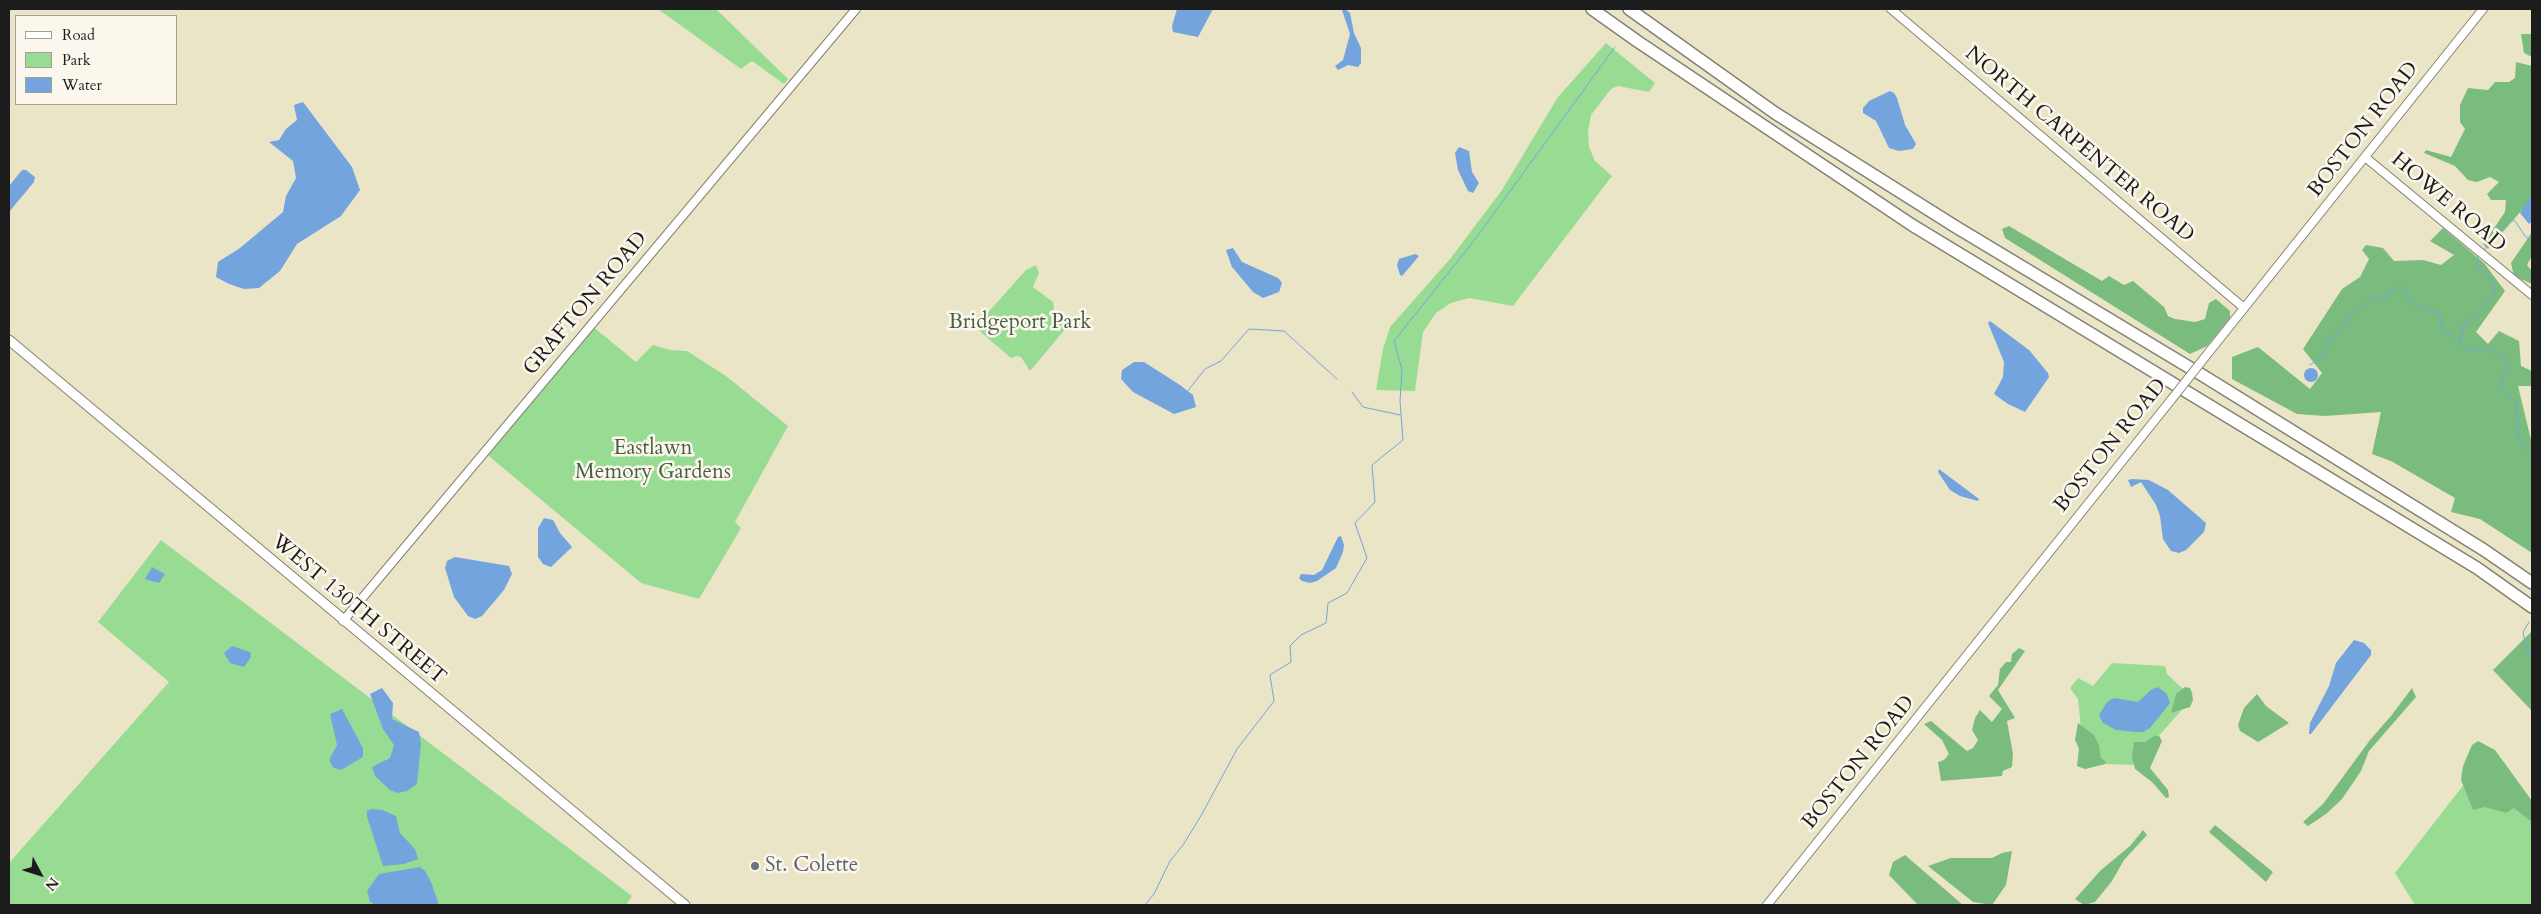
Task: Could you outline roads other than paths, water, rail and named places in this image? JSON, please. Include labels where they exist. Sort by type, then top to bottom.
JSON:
[{"type":"highway","points":[[1592,9],[1912,225],[2477,568],[2532,607]]},
{"type":"highway","points":[[1629,9],[1775,113],[1956,227],[2211,380],[2468,539],[2532,583]]},
{"type":"main road","name":"WEST 130TH STREET","points":[[9,340],[685,905]]},
{"type":"street","name":"GRAFTON ROAD","points":[[343,620],[856,9]]},
{"type":"street","name":"NORTH CARPENTER ROAD","points":[[1891,9],[2244,308]]},
{"type":"street","name":"BOSTON ROAD","points":[[1767,905],[2483,9]]},
{"type":"street","name":"HOWE ROAD","points":[[2365,157],[2532,295]]},
{"type":"water","points":[[1177,9],[1213,9],[1198,37],[1173,32],[1172,26]]},
{"type":"water","points":[[1345,9],[1350,13],[1354,33],[1361,48],[1361,63],[1358,67],[1348,65],[1338,70],[1335,66],[1343,60],[1350,34],[1342,10]]},
{"type":"water","points":[[1890,91],[1897,98],[1905,125],[1916,144],[1913,149],[1899,151],[1889,148],[1876,121],[1863,113],[1863,108],[1869,101]]},
{"type":"water","points":[[303,102],[352,167],[360,190],[341,216],[297,244],[280,271],[259,288],[244,289],[229,284],[216,277],[218,262],[240,248],[283,212],[286,196],[296,178],[293,161],[269,142],[279,140],[286,129],[297,120],[294,105]]},
{"type":"water","points":[[1459,147],[1469,151],[1472,172],[1479,183],[1473,193],[1468,191],[1458,170],[1455,153]]},
{"type":"water","points":[[22,170],[26,170],[35,177],[34,182],[9,212],[9,186]]},
{"type":"water","points":[[2532,194],[2532,221],[2529,224],[2520,213]]},
{"type":"water","points":[[1233,248],[1242,262],[1278,278],[1282,283],[1279,292],[1263,298],[1253,292],[1232,267],[1226,250]]},
{"type":"water","points":[[1415,254],[1419,256],[1402,276],[1400,275],[1397,265],[1399,259]]},
{"type":"water","points":[[1990,321],[2029,350],[2048,373],[2049,377],[2025,412],[2008,404],[1994,394],[2003,377],[2004,362],[1988,323]]},
{"type":"water","points":[[1134,362],[1144,362],[1180,385],[1193,395],[1196,407],[1174,414],[1133,392],[1121,379],[1122,370]]},
{"type":"water","points":[[2308,368],[2314,368],[2318,375],[2314,382],[2308,382],[2304,378],[2304,372]]},
{"type":"water","points":[[1939,469],[1979,499],[1978,501],[1960,496],[1950,490],[1938,472]]},
{"type":"water","points":[[2128,480],[2149,480],[2168,490],[2206,523],[2204,532],[2186,550],[2179,553],[2171,551],[2163,539],[2160,516],[2156,505],[2141,482],[2131,487]]},
{"type":"water","points":[[544,518],[553,520],[560,533],[572,547],[551,567],[543,564],[538,557],[538,528]]},
{"type":"water","points":[[1341,536],[1344,545],[1343,552],[1336,568],[1317,581],[1310,583],[1302,581],[1299,578],[1301,574],[1314,575],[1322,570],[1338,537]]},
{"type":"water","points":[[455,557],[509,566],[512,574],[504,590],[482,616],[475,619],[468,616],[454,597],[445,568],[447,561]]},
{"type":"water","points":[[152,567],[165,574],[159,583],[145,579]]},
{"type":"water","points":[[2354,640],[2364,643],[2371,650],[2371,655],[2311,734],[2309,734],[2310,723],[2329,686],[2336,663]]},
{"type":"water","points":[[232,646],[250,652],[251,657],[244,667],[230,663],[224,653]]},
{"type":"water","points":[[2158,687],[2167,694],[2170,703],[2150,728],[2143,732],[2116,730],[2103,723],[2099,715],[2107,702],[2114,698],[2138,702],[2152,689]]},
{"type":"water","points":[[382,688],[393,703],[392,719],[419,732],[421,743],[417,784],[407,791],[397,793],[390,790],[375,776],[372,767],[390,758],[394,745],[383,729],[370,694]]},
{"type":"water","points":[[342,709],[363,748],[363,757],[341,770],[334,768],[330,762],[330,758],[337,745],[330,714]]},
{"type":"water","points":[[371,809],[382,810],[396,816],[400,833],[415,849],[418,859],[404,864],[383,866],[367,817],[367,811]]},
{"type":"water","points":[[420,867],[425,871],[431,882],[439,905],[376,905],[370,902],[367,891],[379,874]]},
{"type":"waterway","points":[[1145,905],[1154,894],[1170,861],[1183,845],[1202,814],[1237,749],[1274,701],[1270,675],[1291,662],[1290,646],[1301,635],[1326,623],[1328,603],[1347,593],[1367,558],[1355,523],[1375,502],[1372,465],[1403,440],[1400,401],[1402,370],[1394,341],[1473,242],[1615,47]]},
{"type":"waterway","points":[[2484,250],[2499,230],[2510,220],[2515,221],[2525,236],[2532,241]]},
{"type":"waterway","points":[[2478,256],[2476,265],[2493,281],[2495,295],[2477,315],[2465,323],[2460,342],[2466,348],[2475,351],[2484,347],[2506,359],[2507,372],[2503,376],[2501,389],[2516,403],[2518,435],[2522,446],[2532,454]]},
{"type":"waterway","points":[[2310,365],[2322,357],[2329,345],[2327,338],[2329,335],[2333,338],[2339,332],[2346,324],[2346,317],[2376,296],[2384,302],[2388,290],[2395,288],[2403,288],[2411,303],[2440,314],[2442,330],[2461,339]]},
{"type":"waterway","points":[[1187,392],[1205,369],[1221,361],[1249,329],[1284,331],[1337,379]]},
{"type":"waterway","points":[[1352,392],[1363,407],[1400,415]]},
{"type":"waterway","points":[[2529,622],[2523,632],[2526,647],[2532,659]]},
{"type":"place","name":"St. Colette","points":[[755,866]]},
{"type":"park label","name":"Bridgeport Park","points":[[1020,323]]},
{"type":"park label","name":"Eastlawn Memory Gardens","points":[[653,461]]}]
